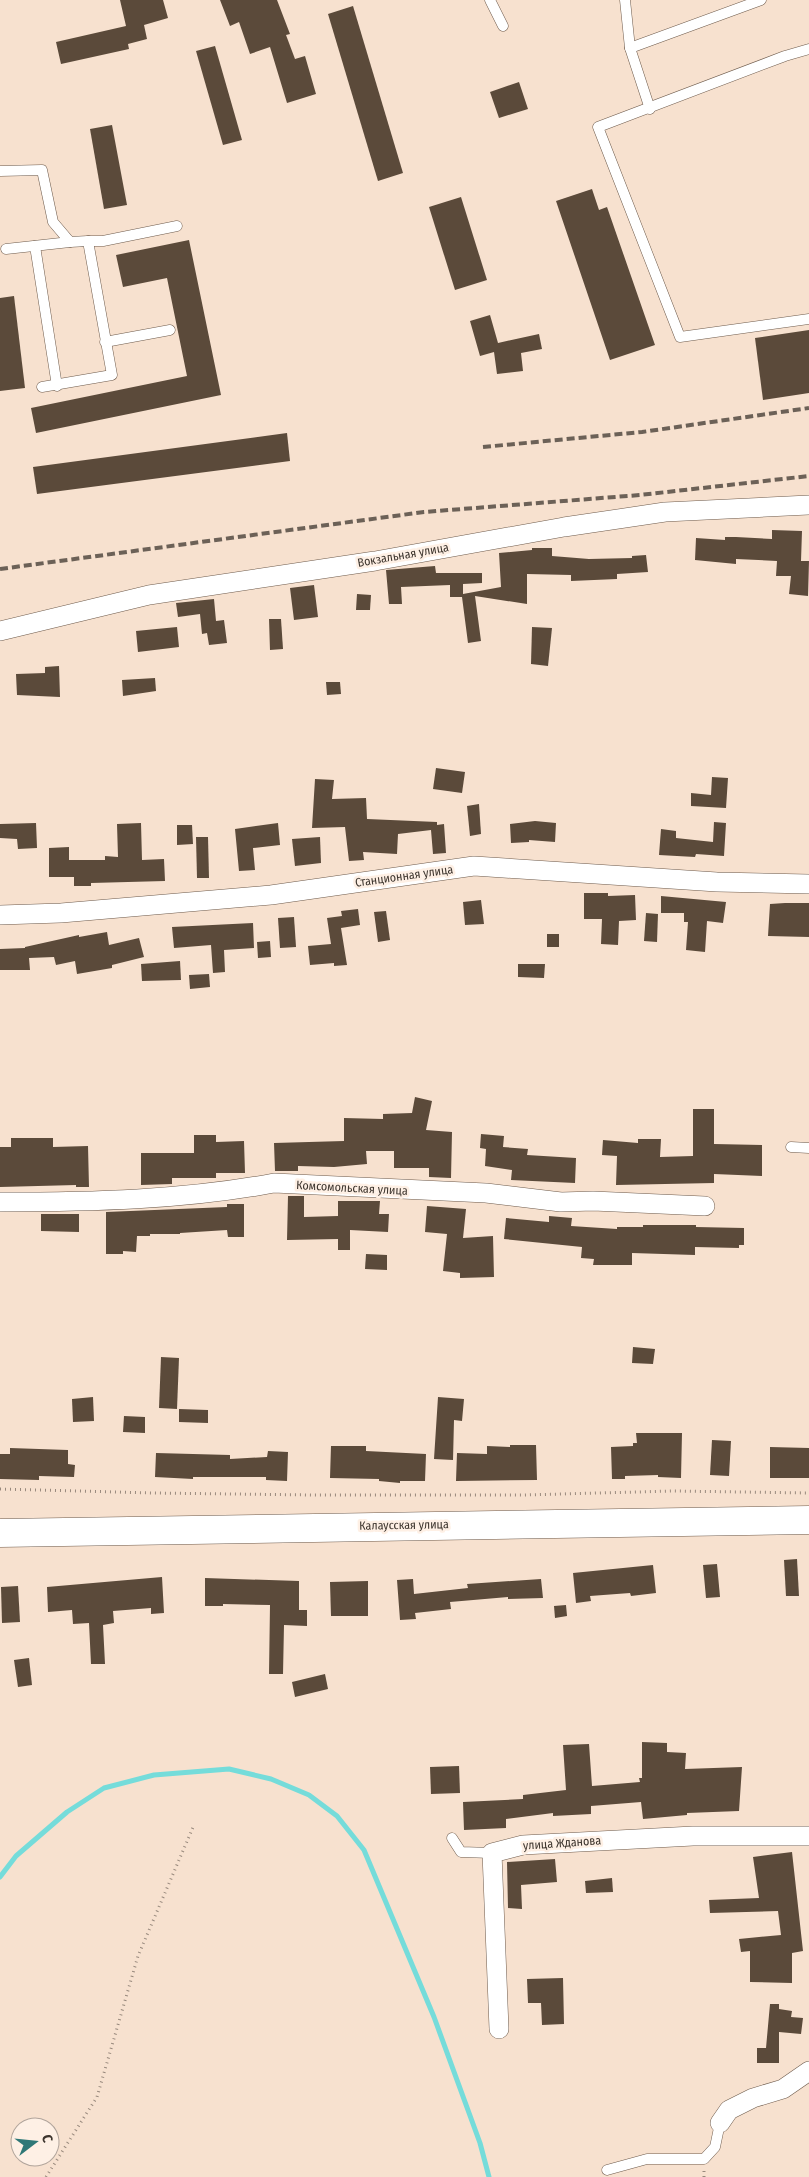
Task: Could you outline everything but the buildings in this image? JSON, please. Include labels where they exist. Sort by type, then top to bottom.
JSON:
[{"type":"street","name":"Вокзальная улица","points":[[0,631],[149,595],[375,561],[564,527],[665,512],[809,505]]},
{"type":"street","name":"Станционная улица","points":[[0,915],[61,913],[272,895],[474,866],[717,882],[809,884]]},
{"type":"street","name":"Комсомольская улица","points":[[0,1202],[99,1202],[244,1189],[274,1183],[486,1193],[561,1202],[593,1201],[705,1206]]},
{"type":"street","name":"Калаусская улица","points":[[0,1533],[809,1520]]},
{"type":"street","name":"улица Жданова","points":[[492,1853],[523,1844],[693,1836],[809,1836]]},
{"type":"street","points":[[492,1853],[499,2029]]},
{"type":"street","points":[[720,2123],[729,2110],[753,2098],[783,2089],[809,2071]]},
{"type":"lane","points":[[490,0],[503,26]]},
{"type":"lane","points":[[625,0],[630,48],[650,109]]},
{"type":"lane","points":[[630,48],[761,0]]},
{"type":"lane","points":[[809,49],[785,56],[650,109],[598,127],[680,337],[809,318]]},
{"type":"lane","points":[[0,171],[42,170],[53,222],[70,242]]},
{"type":"lane","points":[[6,249],[70,242],[103,241],[177,226]]},
{"type":"lane","points":[[42,388],[112,375],[88,241]]},
{"type":"lane","points":[[35,246],[57,386]]},
{"type":"lane","points":[[105,342],[170,330]]},
{"type":"lane","points":[[790,1147],[809,1148]]},
{"type":"lane","points":[[452,1838],[461,1852],[492,1853]]},
{"type":"lane","points":[[607,2170],[647,2159],[704,2158],[715,2147],[720,2123]]},
{"type":"path","points":[[0,1489],[314,1495],[523,1495],[674,1491],[809,1494]]},
{"type":"path","points":[[46,2177],[98,2097],[138,1956],[194,1825]]},
{"type":"waterway","points":[[0,1877],[16,1856],[67,1812],[104,1788],[154,1775],[229,1769],[271,1779],[309,1795],[337,1816],[364,1850],[434,2017],[480,2143],[489,2177]]},
{"type":"railway","points":[[483,447],[642,432],[809,408]]},
{"type":"railway","points":[[0,569],[424,512],[640,495],[809,476]]}]
